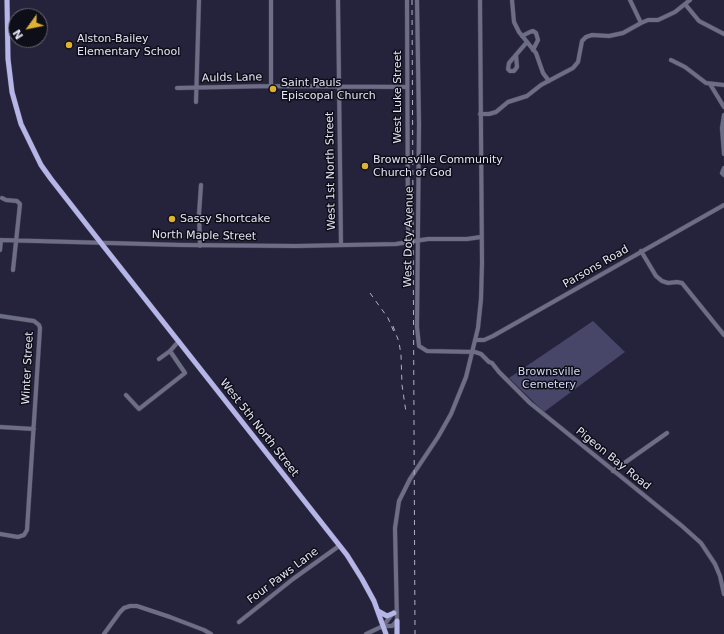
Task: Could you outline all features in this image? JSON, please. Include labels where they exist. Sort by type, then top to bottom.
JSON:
[{"type":"main road","name":"West 5th North Street","points":[[7,0],[8,59],[12,92],[21,124],[41,165],[339,546],[362,579],[378,611],[386,634]]},
{"type":"main road","points":[[378,611],[387,616],[394,613]]},
{"type":"main road","points":[[397,620],[397,634]]},
{"type":"street","points":[[196,102],[199,0]]},
{"type":"street","points":[[271,0],[271,86]]},
{"type":"street","name":"West 1st North Street","points":[[338,0],[341,245]]},
{"type":"street","name":"West Luke Street","points":[[407,0],[408,242]]},
{"type":"street","name":"West Doty Avenue","points":[[417,0],[419,124],[417,327],[419,346],[427,351],[473,352]]},
{"type":"street","points":[[383,626],[392,626],[397,620],[395,528],[399,500],[410,479],[438,437],[451,414],[466,377],[476,340],[481,299],[480,0]]},
{"type":"street","points":[[512,0],[514,22],[522,36],[537,55],[543,73],[549,81]]},
{"type":"street","points":[[630,0],[641,23]]},
{"type":"street","points":[[480,114],[496,112],[508,102],[527,96],[549,81],[573,68],[578,62],[582,41],[586,37],[592,35],[609,36],[623,33],[648,20],[658,20],[675,12],[690,0]]},
{"type":"street","points":[[685,4],[699,21],[724,34]]},
{"type":"street","points":[[522,36],[533,31],[536,33],[538,40],[533,50]]},
{"type":"street","points":[[516,55],[527,42]]},
{"type":"street","points":[[671,60],[706,83],[724,85]]},
{"type":"street","points":[[710,84],[724,107]]},
{"type":"street","name":"Aulds Lane","points":[[177,88],[271,86],[407,87]]},
{"type":"street","points":[[724,115],[724,154]]},
{"type":"street","points":[[724,168],[722,173],[724,175]]},
{"type":"street","points":[[200,246],[201,186]]},
{"type":"street","points":[[2,198],[17,201],[20,204],[13,270]]},
{"type":"street","name":"Parsons Road","points":[[476,340],[484,340],[494,336],[724,205]]},
{"type":"street","name":"North Maple Street","points":[[0,240],[200,246],[396,244],[428,239],[467,239],[481,237]]},
{"type":"street","points":[[0,240],[0,250]]},
{"type":"street","points":[[641,251],[656,276],[668,283],[682,283],[724,335]]},
{"type":"street","name":"Winter Street","points":[[0,316],[34,321],[40,328],[27,530],[24,535],[18,537],[0,534]]},
{"type":"street","points":[[159,359],[170,351],[179,341]]},
{"type":"street","points":[[126,395],[139,409],[185,374],[170,351]]},
{"type":"street","name":"Pigeon Bay Road","points":[[473,352],[481,354],[489,362],[492,362],[499,372],[530,403],[682,526],[701,544],[712,558],[723,580],[724,594]]},
{"type":"street","points":[[0,427],[34,429]]},
{"type":"street","points":[[613,470],[667,433]]},
{"type":"street","name":"Four Paws Lane","points":[[239,622],[293,579],[339,546]]},
{"type":"street","points":[[366,634],[383,626],[394,613],[396,602]]},
{"type":"street","points":[[104,634],[120,612],[129,604],[148,609],[204,630],[210,634]]},
{"type":"green space","name":"Brownsville Cemetery","points":[[593,321],[625,352],[544,412],[509,378]]},
{"type":"railway","points":[[412,0],[415,634]]},
{"type":"railway","points":[[370,293],[388,318],[394,332]]},
{"type":"railway","points":[[393,326],[399,342],[401,355],[402,385],[406,412]]},
{"type":"place","name":"Alston-Bailey Elementary School","points":[[69,45]]},
{"type":"place","name":"Saint Pauls Episcopal Church","points":[[273,89]]},
{"type":"place","name":"Brownsville Community Church of God","points":[[365,166]]},
{"type":"place","name":"Sassy Shortcake","points":[[172,219]]}]
